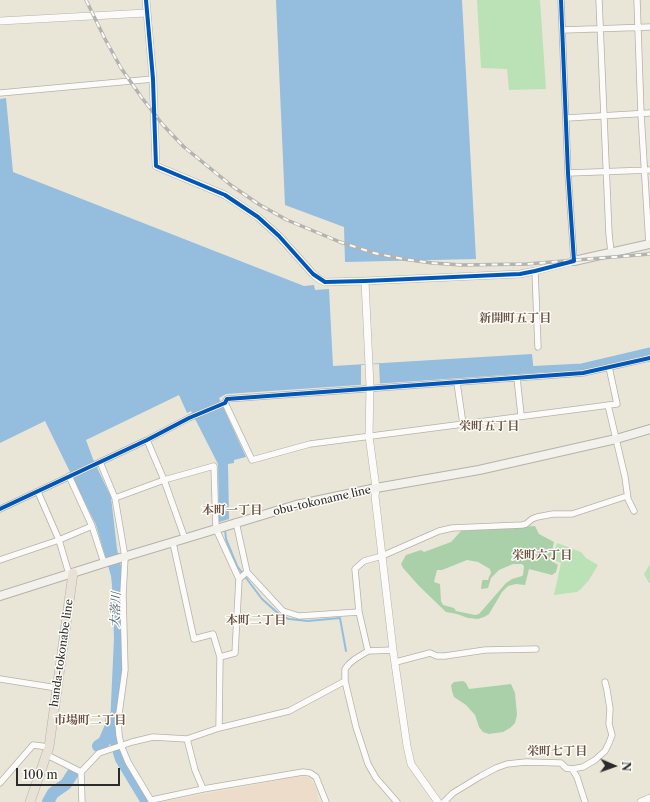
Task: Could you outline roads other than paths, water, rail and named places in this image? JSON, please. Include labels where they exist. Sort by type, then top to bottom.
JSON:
[{"type":"main road","points":[[574,261],[650,244]]},
{"type":"main road","name":"obu-tokoname line","points":[[0,596],[105,562],[173,543],[185,538],[296,505],[376,488],[479,470],[616,439],[650,429]]},
{"type":"main road","name":"handa-tokonabe line","points":[[30,802],[48,751],[71,574]]},
{"type":"street","points":[[146,0],[153,79],[156,166],[225,195],[258,217],[279,236],[313,274],[325,282],[520,274],[574,261],[568,173],[567,118],[561,0]]},
{"type":"street","points":[[599,0],[611,252]]},
{"type":"street","points":[[637,0],[641,114],[647,170],[650,244]]},
{"type":"street","points":[[0,20],[146,13]]},
{"type":"street","points":[[563,30],[650,27]]},
{"type":"street","points":[[0,93],[153,79]]},
{"type":"street","points":[[567,118],[650,113]]},
{"type":"street","points":[[568,173],[647,170]]},
{"type":"street","points":[[535,271],[538,347]]},
{"type":"street","points":[[366,281],[370,388],[369,436],[376,488],[374,496],[393,650],[410,764],[438,802]]},
{"type":"street","points":[[0,509],[147,440],[189,418],[225,403],[227,399],[583,373],[650,358]]},
{"type":"street","points":[[225,403],[252,460],[310,444],[617,404],[609,367]]},
{"type":"street","points":[[517,378],[521,416]]},
{"type":"street","points":[[457,383],[463,424]]},
{"type":"street","points":[[608,405],[625,477],[627,496],[634,511]]},
{"type":"street","points":[[147,440],[164,480],[185,538]]},
{"type":"street","points":[[100,462],[115,498],[123,557],[126,670],[118,721],[118,747],[152,801],[203,789],[303,772],[316,777],[326,802]]},
{"type":"street","points":[[115,498],[164,480],[214,466],[218,528],[239,578],[235,653],[220,657]]},
{"type":"street","points":[[69,476],[92,526],[105,562]]},
{"type":"street","points":[[38,492],[59,540],[71,574]]},
{"type":"street","points":[[368,651],[359,612],[355,569],[364,561],[382,556],[439,531],[452,528],[522,525],[537,517],[553,514],[572,514],[627,496]]},
{"type":"street","points":[[233,524],[247,572],[283,611],[299,616],[359,612]]},
{"type":"street","points":[[0,560],[59,540],[92,526]]},
{"type":"street","points":[[173,543],[194,639],[213,634],[220,657],[219,728]]},
{"type":"street","points":[[239,578],[247,572]]},
{"type":"street","points":[[393,650],[368,651],[349,664],[345,669],[345,681],[356,727],[368,764],[376,778],[396,802]]},
{"type":"street","points":[[396,662],[430,653],[437,656],[445,656],[485,650],[536,650]]},
{"type":"street","points":[[0,679],[57,688]]},
{"type":"street","points":[[82,802],[81,772],[99,753],[153,737],[187,739],[219,728],[289,711],[345,681]]},
{"type":"street","points":[[444,802],[453,793],[481,776],[507,764],[526,762],[561,763],[566,768],[572,769],[583,767],[595,760],[605,751],[612,735],[609,724],[610,709],[608,690],[605,682]]},
{"type":"street","points":[[187,739],[195,770],[203,789]]},
{"type":"street","points":[[0,783],[33,744],[48,751],[81,772]]},
{"type":"street","points":[[572,769],[577,777],[585,802]]},
{"type":"street","points":[[641,802],[650,798]]},
{"type":"water","points":[[276,0],[462,0],[476,259],[345,262],[344,227],[285,205]]},
{"type":"water","points":[[6,98],[13,172],[304,286],[314,285],[315,290],[329,289],[333,366],[532,354],[534,373],[226,394],[219,398],[246,457],[234,460],[234,463],[228,464],[229,519],[219,522],[218,464],[191,411],[187,413],[179,395],[86,440],[93,459],[111,497],[117,549],[121,566],[123,670],[116,727],[116,741],[111,733],[107,735],[110,725],[114,638],[112,585],[111,576],[96,525],[45,421],[0,443],[0,99]]},
{"type":"waterway","points":[[524,370],[582,367],[650,351]]},
{"type":"waterway","points":[[225,529],[226,539],[237,566],[262,599],[281,616],[289,619],[308,621],[340,618],[346,651]]},
{"type":"waterway","name":"大落川","points":[[98,746],[104,742],[111,726],[111,720]]},
{"type":"waterway","points":[[111,726],[121,759],[147,802]]},
{"type":"waterway","name":"大落川","points":[[48,802],[53,793],[66,784],[73,773]]},
{"type":"railway","points":[[86,0],[121,68],[163,125],[184,147],[232,186],[260,205],[287,220],[340,242],[374,253],[432,263],[462,265],[527,264],[650,254]]},
{"type":"district","name":"新開町五丁目","points":[[515,319]]},
{"type":"district","name":"栄町五丁目","points":[[489,427]]},
{"type":"district","name":"本町一丁目","points":[[232,511]]},
{"type":"district","name":"栄町六丁目","points":[[542,556]]},
{"type":"district","name":"本町二丁目","points":[[256,621]]},
{"type":"district","name":"市場町二丁目","points":[[90,721]]},
{"type":"district","name":"栄町七丁目","points":[[557,752]]}]
